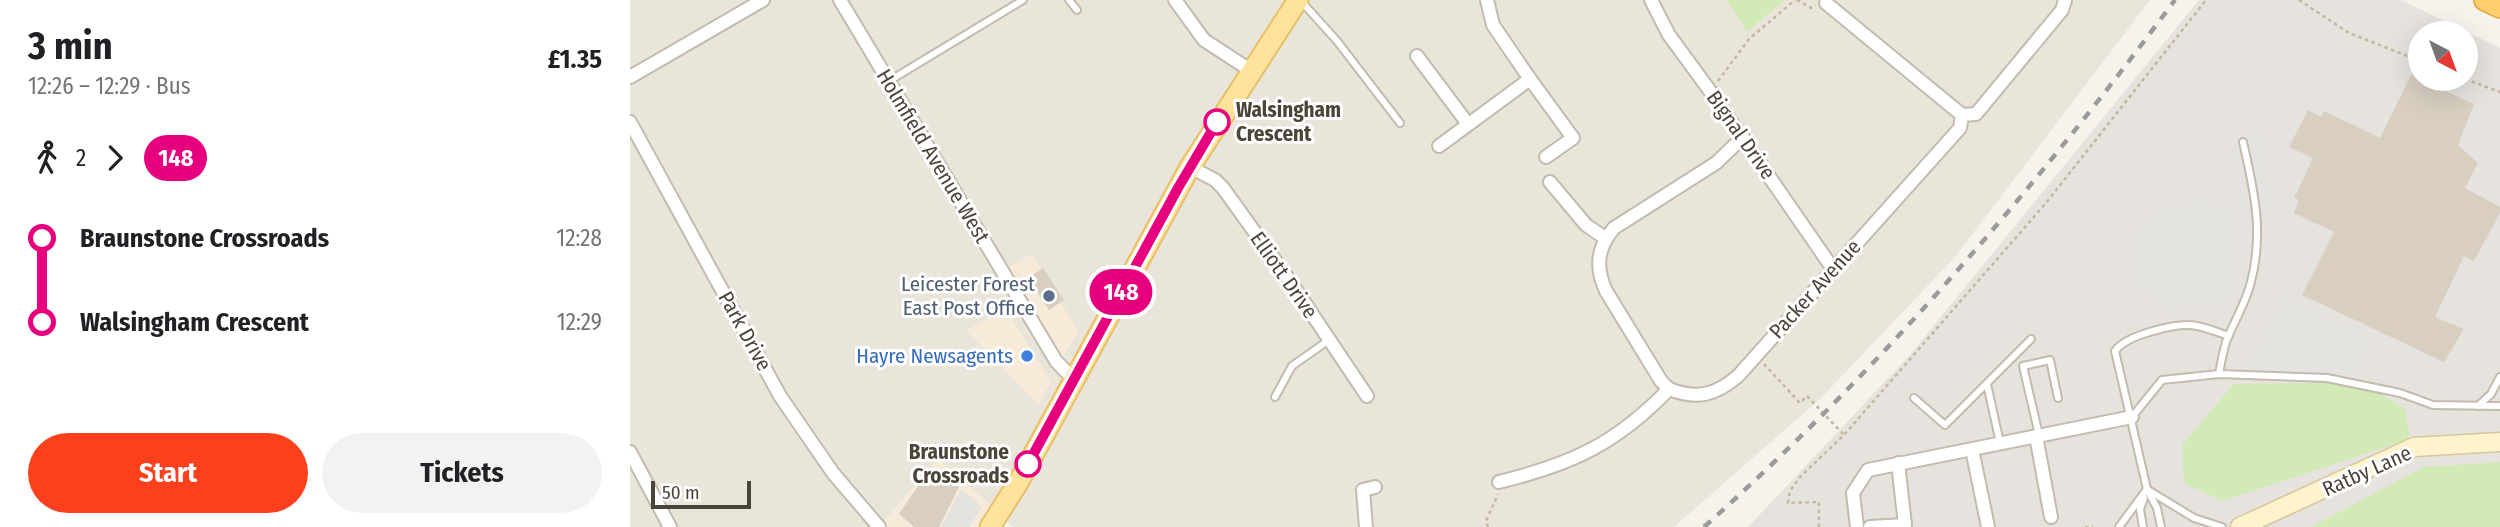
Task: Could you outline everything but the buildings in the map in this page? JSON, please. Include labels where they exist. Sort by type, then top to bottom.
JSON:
[{"type":"highway","points":[[2485,0],[2500,7]]},
{"type":"main road","points":[[990,527],[1018,483],[1190,167],[1250,70],[1299,0]]},
{"type":"main road","name":"Ratby Lane","points":[[2240,527],[2414,447],[2500,442]]},
{"type":"street","points":[[630,77],[763,0]]},
{"type":"street","name":"Holmfield Avenue West","points":[[841,0],[1056,361],[1074,380]]},
{"type":"street","points":[[1175,0],[1204,40],[1250,70]]},
{"type":"street","points":[[1487,0],[1493,25],[1573,138],[1546,157]]},
{"type":"street","name":"Bignal Drive","points":[[1651,0],[1669,35],[1833,269]]},
{"type":"street","name":"Packer Avenue","points":[[1670,389],[1702,395],[1724,388],[1756,356],[1960,128],[1962,115],[1976,114],[2062,10],[2065,0]]},
{"type":"street","points":[[1826,3],[1962,115]]},
{"type":"street","points":[[1417,56],[1468,124]]},
{"type":"street","points":[[1439,146],[1530,79]]},
{"type":"street","name":"Park Drive","points":[[630,122],[780,396],[833,473],[879,527]]},
{"type":"street","points":[[1499,482],[1536,472],[1597,447],[1622,432],[1670,389],[1661,381],[1601,279],[1599,253],[1605,238],[1614,228],[1716,163],[1743,137]]},
{"type":"street","name":"Elliott Drive","points":[[1190,167],[1215,180],[1223,188],[1367,396]]},
{"type":"street","points":[[1550,182],[1586,225],[1605,238]]},
{"type":"street","points":[[1857,527],[1853,493],[1868,470],[2132,417]]},
{"type":"street","points":[[2038,435],[2051,517]]},
{"type":"street","points":[[1972,449],[1987,527]]},
{"type":"street","points":[[630,452],[670,527]]},
{"type":"street","points":[[1870,527],[1905,525],[1898,463]]},
{"type":"street","points":[[1366,527],[1363,490],[1376,487]]},
{"type":"lane","points":[[889,80],[1023,0]]},
{"type":"lane","points":[[1069,0],[1077,10]]},
{"type":"lane","points":[[1299,0],[1337,41],[1400,123]]},
{"type":"lane","points":[[2218,374],[2229,336],[2241,313],[2252,280],[2258,228],[2258,210],[2243,142]]},
{"type":"lane","points":[[2161,527],[2157,508],[2147,489],[2115,351],[2129,338],[2195,325],[2229,336]]},
{"type":"lane","points":[[1914,398],[1945,425],[2031,339]]},
{"type":"lane","points":[[1275,397],[1292,366],[1329,340]]},
{"type":"lane","points":[[2038,435],[2023,366],[2050,360],[2058,398]]},
{"type":"lane","points":[[2132,417],[2162,380],[2218,374],[2327,378],[2400,393],[2433,405],[2500,406]]},
{"type":"lane","points":[[2478,406],[2491,394],[2500,377]]},
{"type":"lane","points":[[1987,384],[2000,443]]},
{"type":"lane","points":[[2119,527],[2147,489]]},
{"type":"lane","points":[[2143,527],[2140,509],[2147,489]]},
{"type":"lane","points":[[2147,489],[2194,518],[2222,527]]},
{"type":"path","points":[[1710,91],[1749,39],[1796,0],[1811,8],[1826,3]]},
{"type":"path","points":[[1819,527],[1819,502],[1788,503],[1790,491],[1800,477],[1844,435],[2046,203],[2206,0]]},
{"type":"path","points":[[2298,0],[2349,33],[2408,56]]},
{"type":"path","points":[[2478,84],[2500,92]]},
{"type":"path","points":[[1756,356],[1800,403],[1807,396],[1844,435]]},
{"type":"path","points":[[1488,527],[1486,522],[1501,488],[1499,482]]},
{"type":"path","points":[[2085,527],[2093,527]]},
{"type":"shaded area","points":[[630,0],[2150,0],[1955,257],[1821,398],[1674,527],[1013,527],[937,460],[879,527],[630,527]]},
{"type":"shaded area","points":[[2199,0],[2401,0],[2444,21],[2408,21],[2408,91],[2478,91],[2478,37],[2500,48],[2500,527],[1748,527],[1909,356]]},
{"type":"shaded area","points":[[2249,133],[2263,133],[2274,206],[2262,210],[2241,211],[2230,143]]},
{"type":"shaded area","points":[[2208,199],[2213,209],[2233,209],[2231,234],[2236,281],[2231,302],[2166,312],[2162,301],[2135,288],[2129,249],[2138,229],[2149,215],[2161,206]]},
{"type":"shaded area","points":[[1032,254],[1078,331],[1061,361],[1006,269]]},
{"type":"shaded area","points":[[2280,293],[2373,337],[2352,377],[2243,378]]},
{"type":"shaded area","points":[[1006,309],[1051,382],[1038,405],[966,330]]},
{"type":"shaded area","points":[[937,459],[991,505],[976,527],[889,527],[884,522]]},
{"type":"shaded area","points":[[961,489],[982,507],[969,527],[941,527]]},
{"type":"green space","points":[[1727,0],[1784,0],[1747,32]]},
{"type":"green space","points":[[2361,382],[2405,409],[2410,439],[2222,501],[2184,483],[2182,445],[2234,384]]},
{"type":"green space","points":[[2500,462],[2500,527],[2311,527],[2424,467]]},
{"type":"railway","points":[[1704,527],[1832,405],[1953,276],[2067,140],[2175,0]]},
{"type":"bus line","name":"148","points":[[1028,464],[1130,274],[1217,122]]},
{"type":"place","name":"Walsingham Crescent","points":[[1217,122]]},
{"type":"place","name":"Leicester Forest East Post Office","points":[[1049,296]]},
{"type":"place","name":"Hayre Newsagents","points":[[1027,356]]},
{"type":"place","name":"Braunstone Crossroads","points":[[1028,464]]}]
